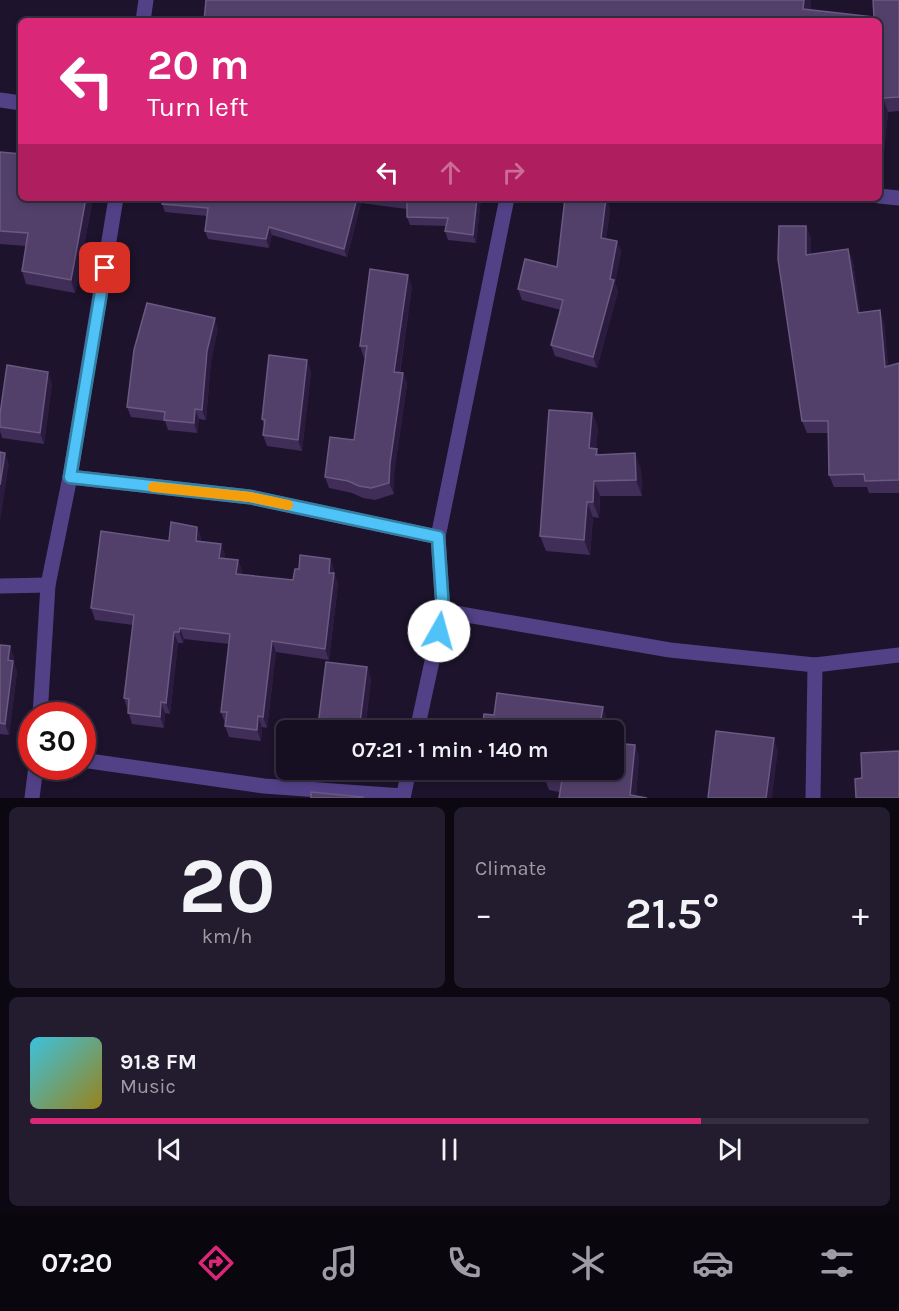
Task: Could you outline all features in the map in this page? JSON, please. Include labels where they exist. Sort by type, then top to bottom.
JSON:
[{"type":"street","points":[[143,18],[146,0]]},
{"type":"street","points":[[0,100],[18,103]]},
{"type":"street","points":[[882,196],[899,198]]},
{"type":"street","points":[[41,702],[48,585],[70,477],[116,201]]},
{"type":"street","points":[[419,720],[443,611],[438,537],[506,201]]},
{"type":"street","points":[[70,477],[250,497],[438,537]]},
{"type":"street","points":[[0,586],[48,585]]},
{"type":"street","points":[[443,611],[670,650],[814,665],[899,655]]},
{"type":"street","points":[[813,798],[814,665]]},
{"type":"street","points":[[96,762],[264,786],[403,797],[407,780]]},
{"type":"street","points":[[32,798],[34,780]]},
{"type":"building","points":[[206,0],[804,0],[803,9],[874,17],[873,0],[899,0],[899,97],[883,98],[882,107],[882,18],[204,18]]},
{"type":"building","points":[[0,152],[18,154],[18,201],[85,201],[71,280],[22,271],[28,233],[0,231]]},
{"type":"building","points":[[162,201],[356,201],[344,249],[269,227],[266,239],[205,231],[208,208],[162,204]]},
{"type":"building","points":[[407,201],[477,201],[473,235],[445,231],[448,218],[407,217]]},
{"type":"building","points":[[565,201],[606,201],[601,238],[617,241],[610,279],[614,280],[593,357],[551,345],[563,300],[518,289],[525,259],[557,267]]},
{"type":"building","points":[[779,226],[806,226],[806,255],[848,249],[858,313],[880,310],[885,367],[899,363],[899,480],[865,481],[864,474],[829,475],[828,421],[802,421],[778,259]]},
{"type":"building","points":[[370,269],[408,275],[394,372],[403,373],[389,483],[371,488],[325,477],[330,437],[354,440],[367,346],[360,346]]},
{"type":"building","points":[[147,303],[215,318],[207,351],[202,410],[195,409],[194,423],[164,420],[165,412],[127,407],[134,350]]},
{"type":"building","points":[[269,355],[307,360],[298,440],[263,435],[265,420],[262,419]]},
{"type":"building","points":[[7,365],[48,372],[40,433],[0,427]]},
{"type":"building","points":[[549,410],[592,413],[589,448],[597,449],[596,455],[635,453],[636,480],[594,481],[593,502],[587,502],[584,540],[540,536]]},
{"type":"building","points":[[0,452],[5,453],[0,485]]},
{"type":"building","points":[[171,522],[197,527],[196,541],[221,544],[219,558],[238,560],[236,574],[293,580],[295,569],[299,569],[300,555],[330,559],[329,573],[334,573],[325,649],[272,641],[263,717],[258,716],[257,730],[225,726],[227,712],[221,712],[230,634],[180,628],[179,632],[174,632],[166,703],[161,702],[160,717],[128,713],[129,699],[124,698],[134,615],[91,608],[101,531],[169,541]]},
{"type":"building","points":[[0,645],[10,646],[8,660],[13,661],[5,724],[0,723]]},
{"type":"building","points":[[326,662],[367,667],[360,720],[319,720]]},
{"type":"building","points":[[497,693],[603,707],[601,720],[483,720],[484,714],[494,715]]},
{"type":"building","points":[[716,731],[774,738],[766,798],[708,798]]},
{"type":"building","points":[[624,744],[635,745],[630,795],[647,798],[559,798],[562,780],[624,780]]},
{"type":"building","points":[[899,751],[899,798],[856,798],[855,779],[862,778],[861,753]]},
{"type":"building","points":[[311,792],[363,797],[311,798]]},
{"type":"slow traffic","points":[[153,487],[250,497],[288,505]]},
{"type":"route","points":[[105,268],[70,477],[250,497],[438,537],[443,611],[439,631]]}]
